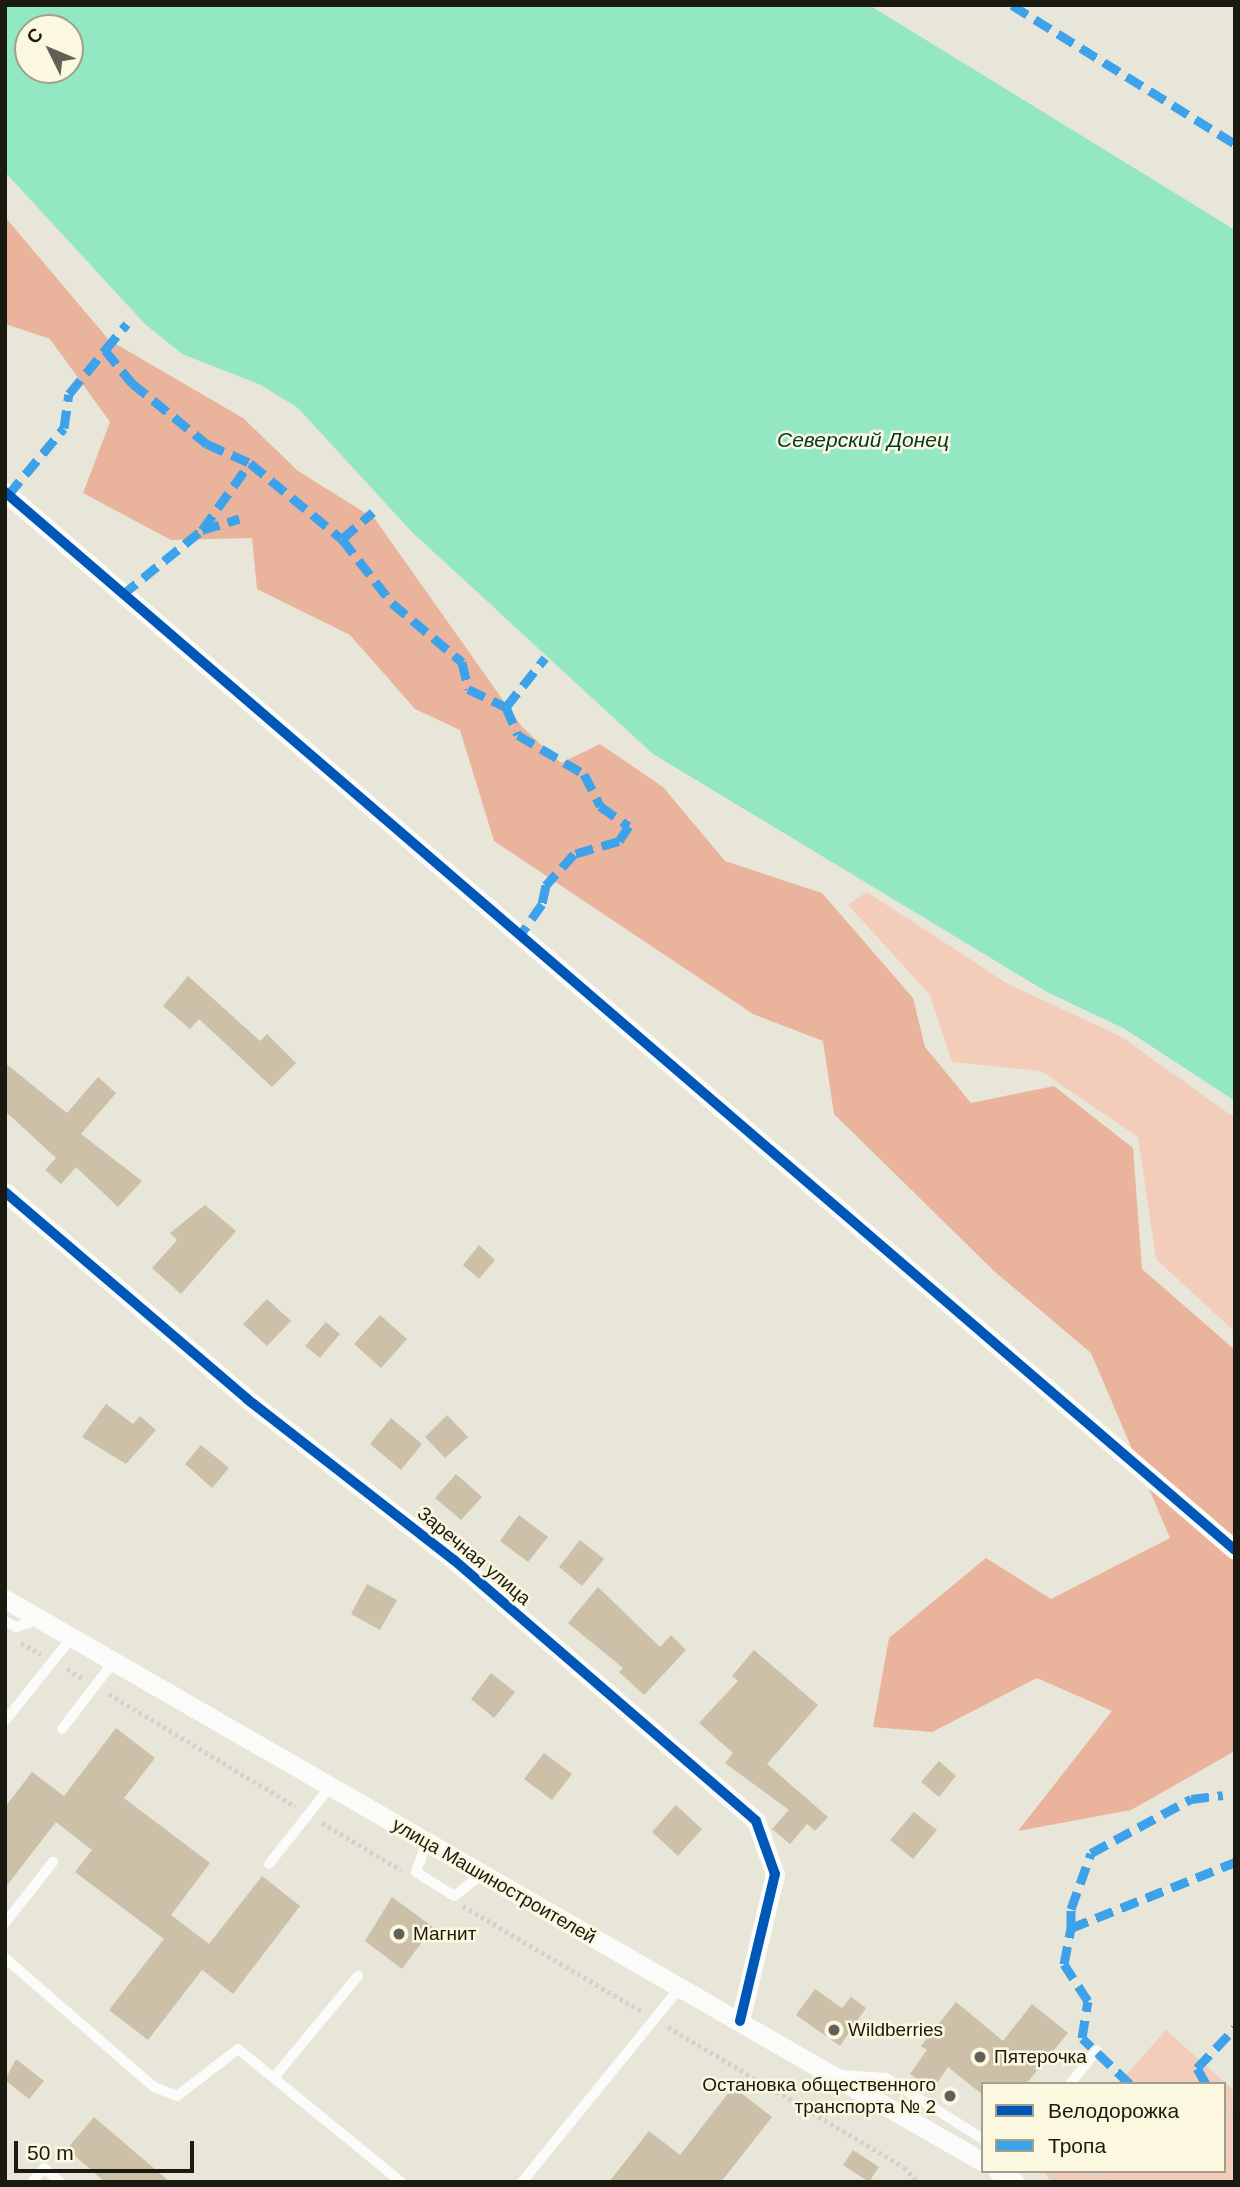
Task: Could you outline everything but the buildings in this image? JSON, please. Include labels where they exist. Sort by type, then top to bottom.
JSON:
[{"type":"street","points":[[5,492],[1235,1550]]},
{"type":"street","name":"Заречная улица","points":[[5,1192],[247,1399],[454,1560],[756,1821],[775,1874],[740,2021]]},
{"type":"street","name":"улица Машиностроителей","points":[[5,1598],[981,2161]]},
{"type":"street","points":[[1001,2173],[1017,2182]]},
{"type":"lane","points":[[5,1621],[16,1627],[41,1619]]},
{"type":"lane","points":[[5,1721],[73,1637]]},
{"type":"lane","points":[[62,1729],[115,1661]]},
{"type":"lane","points":[[269,1864],[330,1787]]},
{"type":"lane","points":[[427,1842],[416,1872],[454,1896],[483,1873]]},
{"type":"lane","points":[[5,1923],[53,1862]]},
{"type":"lane","points":[[5,1958],[153,2087],[177,2096],[238,2049],[276,2075],[401,2182]]},
{"type":"lane","points":[[276,2075],[358,1976]]},
{"type":"lane","points":[[522,2182],[679,1989]]},
{"type":"lane","points":[[1072,2082],[1097,2050]]},
{"type":"lane","points":[[835,2075],[886,2078],[981,2138]]},
{"type":"lane","points":[[32,2182],[44,2168],[60,2182]]},
{"type":"path","points":[[17,1641],[416,1878]]},
{"type":"path","points":[[452,1899],[904,2167],[918,2182]]},
{"type":"path","points":[[1101,2173],[1108,2182]]},
{"type":"shaded area","points":[[5,217],[109,340],[243,418],[298,471],[375,519],[522,727],[561,763],[600,744],[663,787],[725,861],[822,893],[913,998],[925,1047],[971,1103],[1054,1086],[1133,1148],[1142,1269],[1235,1350],[1235,1751],[1131,1810],[1018,1831],[1112,1711],[1037,1678],[932,1732],[873,1727],[889,1638],[986,1558],[1051,1599],[1170,1538],[1091,1353],[994,1271],[834,1114],[823,1041],[753,1014],[494,841],[460,730],[415,709],[350,635],[257,589],[252,538],[171,540],[83,493],[110,422],[50,339],[5,324]]},
{"type":"shaded area","points":[[867,892],[1008,984],[1120,1036],[1235,1118],[1235,1332],[1156,1259],[1138,1137],[1041,1071],[952,1062],[930,995],[848,905]]},
{"type":"shaded area","points":[[1166,2030],[1224,2082],[1120,2082]]},
{"type":"shaded area","points":[[1226,2084],[1235,2092],[1235,2182],[1051,2182],[1045,2173],[1226,2173]]},
{"type":"water","name":"Северский Донец","points":[[5,5],[869,5],[1235,230],[1235,1101],[1125,1029],[1047,992],[653,754],[412,532],[298,408],[261,385],[182,354],[145,324],[5,172]]},
{"type":"marked path","points":[[1012,5],[1235,144]]},
{"type":"marked path","points":[[105,350],[127,324]]},
{"type":"marked path","points":[[8,495],[64,428],[69,394],[105,350],[132,383],[207,444],[250,463],[342,539],[392,603],[462,662],[468,689],[506,707],[518,735],[584,774],[600,806],[629,826],[619,841],[574,854],[546,885],[542,904],[521,934]]},
{"type":"marked path","points":[[202,530],[250,463]]},
{"type":"marked path","points":[[342,539],[373,512]]},
{"type":"marked path","points":[[122,595],[202,530],[239,519]]},
{"type":"marked path","points":[[506,707],[545,658]]},
{"type":"marked path","points":[[1071,1928],[1071,1909],[1091,1853],[1191,1799],[1223,1795]]},
{"type":"marked path","points":[[1128,2082],[1082,2038],[1088,2001],[1064,1964],[1071,1928],[1235,1862]]},
{"type":"marked path","points":[[1205,2082],[1197,2068],[1235,2028]]},
{"type":"cycle path","points":[[5,492],[1235,1550]]},
{"type":"cycle path","points":[[5,1192],[247,1399],[454,1560],[756,1821],[775,1874],[740,2021]]},
{"type":"place","name":"Магнит","points":[[399,1934]]},
{"type":"place","name":"Wildberries","points":[[834,2030]]},
{"type":"place","name":"Пятерочка","points":[[980,2057]]},
{"type":"place","name":"Остановка общественного транспорта № 2","points":[[950,2096]]}]
